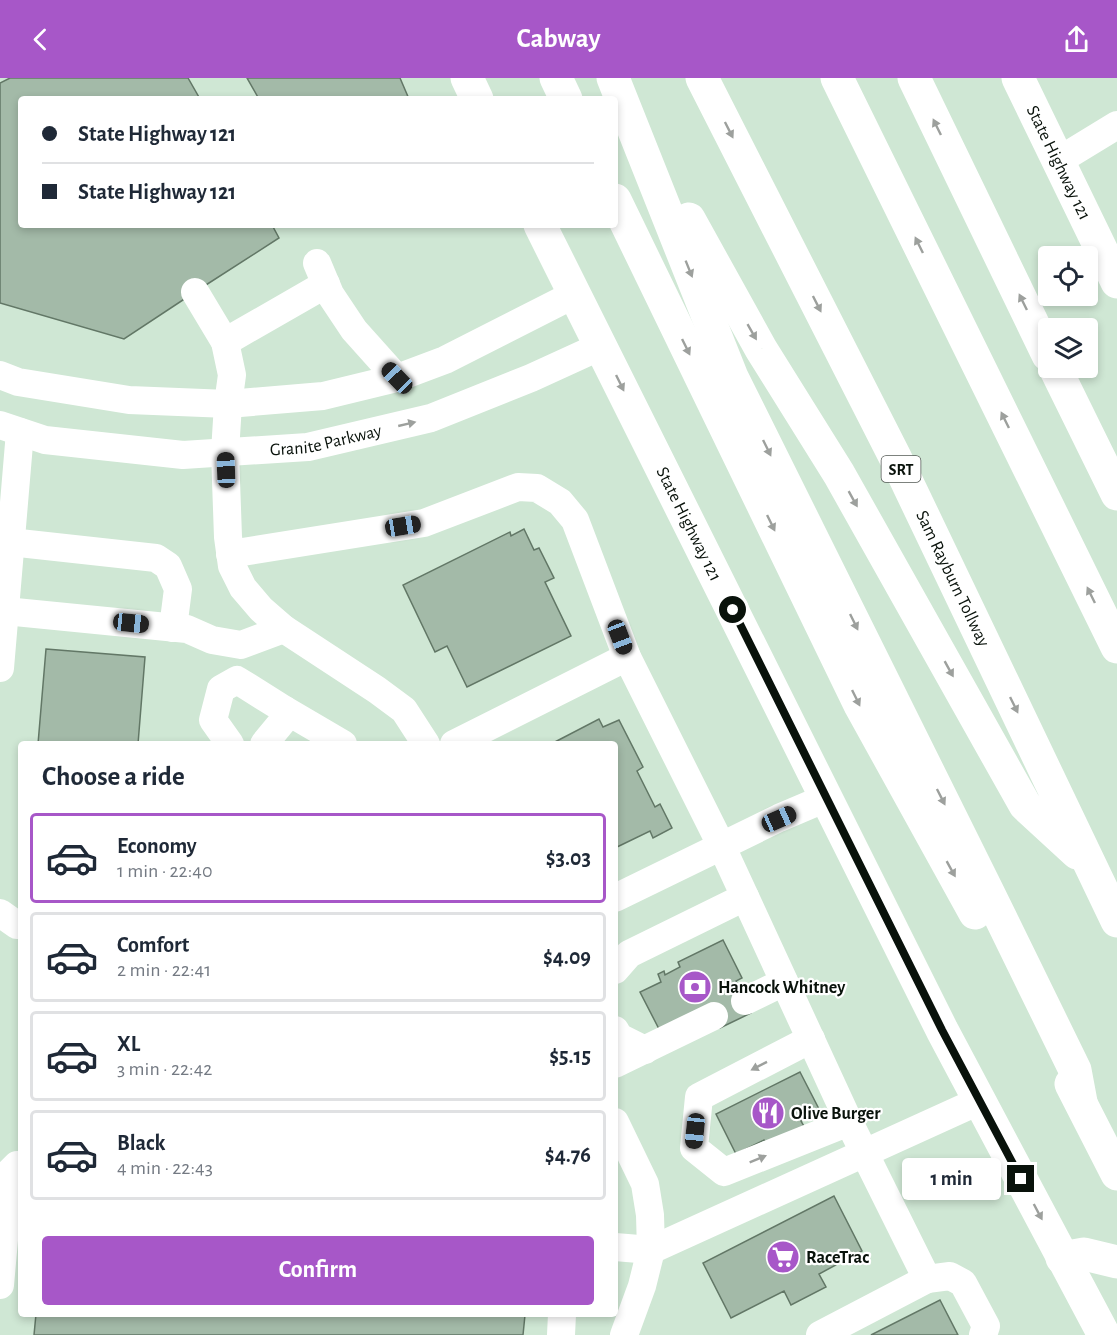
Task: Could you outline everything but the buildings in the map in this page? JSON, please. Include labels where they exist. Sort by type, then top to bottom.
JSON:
[{"type":"main road","points":[[467,78],[476,96]]},
{"type":"main road","points":[[556,78],[565,96]]},
{"type":"main road","points":[[614,78],[697,236],[761,349],[839,474],[1025,805],[1090,864]]},
{"type":"main road","points":[[614,78],[732,377],[1075,1070],[1081,1102]]},
{"type":"main road","name":"Sam Rayburn Tollway","points":[[702,78],[891,448],[1117,921]]},
{"type":"main road","points":[[837,78],[1117,647]]},
{"type":"main road","points":[[914,78],[1038,334]]},
{"type":"main road","name":"State Highway 121","points":[[1018,78],[1117,282]]},
{"type":"main road","points":[[618,206],[860,705],[1081,1102],[1117,1174]]},
{"type":"main road","name":"State Highway 121","points":[[542,228],[826,798],[980,1101],[1104,1335]]},
{"type":"main road","points":[[1060,378],[1117,494]]},
{"type":"main road","points":[[1062,1258],[1084,1254],[1117,1262]]},
{"type":"street","points":[[1058,160],[1117,126]]},
{"type":"street","points":[[225,342],[322,273],[330,294],[354,330],[397,378]]},
{"type":"street","points":[[195,292],[225,342],[232,375],[225,452],[228,537],[232,566],[243,588],[261,609],[284,629],[404,710],[424,741]]},
{"type":"street","points":[[0,375],[18,382],[129,400],[228,404],[323,396],[397,378],[445,360],[575,294]]},
{"type":"street","name":"Granite Parkway","points":[[10,428],[45,440],[183,454],[308,447],[431,418],[531,378],[601,346]]},
{"type":"street","points":[[0,668],[10,542],[10,428]]},
{"type":"street","points":[[231,554],[424,523],[518,488],[537,488],[560,502],[575,520],[627,657],[722,847],[849,1122],[927,1279]]},
{"type":"street","points":[[10,542],[156,558],[168,566],[178,589],[173,628]]},
{"type":"street","points":[[5,611],[187,629],[212,640],[241,645],[284,629]]},
{"type":"street","points":[[237,680],[241,645]]},
{"type":"street","points":[[460,741],[627,657]]},
{"type":"street","points":[[237,680],[337,741]]},
{"type":"street","points":[[228,741],[213,720],[221,689],[237,680]]},
{"type":"street","points":[[266,741],[282,722],[285,710]]},
{"type":"street","points":[[618,897],[826,798]]},
{"type":"street","points":[[622,962],[745,897]]},
{"type":"street","points":[[0,912],[18,925]]},
{"type":"street","points":[[746,1001],[784,982]]},
{"type":"street","points":[[618,1063],[714,1016]]},
{"type":"street","points":[[618,1035],[645,1050]]},
{"type":"street","points":[[811,1039],[699,1097],[694,1148],[724,1172],[849,1122]]},
{"type":"street","points":[[618,1247],[651,1250],[980,1101]]},
{"type":"street","points":[[618,1128],[645,1184],[650,1215],[651,1250],[642,1286],[624,1335]]},
{"type":"street","points":[[0,1285],[10,1172],[18,1165]]},
{"type":"street","points":[[820,1335],[927,1279],[950,1276],[963,1283],[986,1326],[983,1335]]},
{"type":"street","points":[[561,1335],[562,1317]]},
{"type":"place","name":"Hancock Whitney","points":[[695,987]]},
{"type":"place","name":"Olive Burger","points":[[768,1113]]},
{"type":"place","name":"RaceTrac","points":[[783,1257]]},
{"type":"route","points":[[733,610],[942,1030],[1021,1179]]}]
